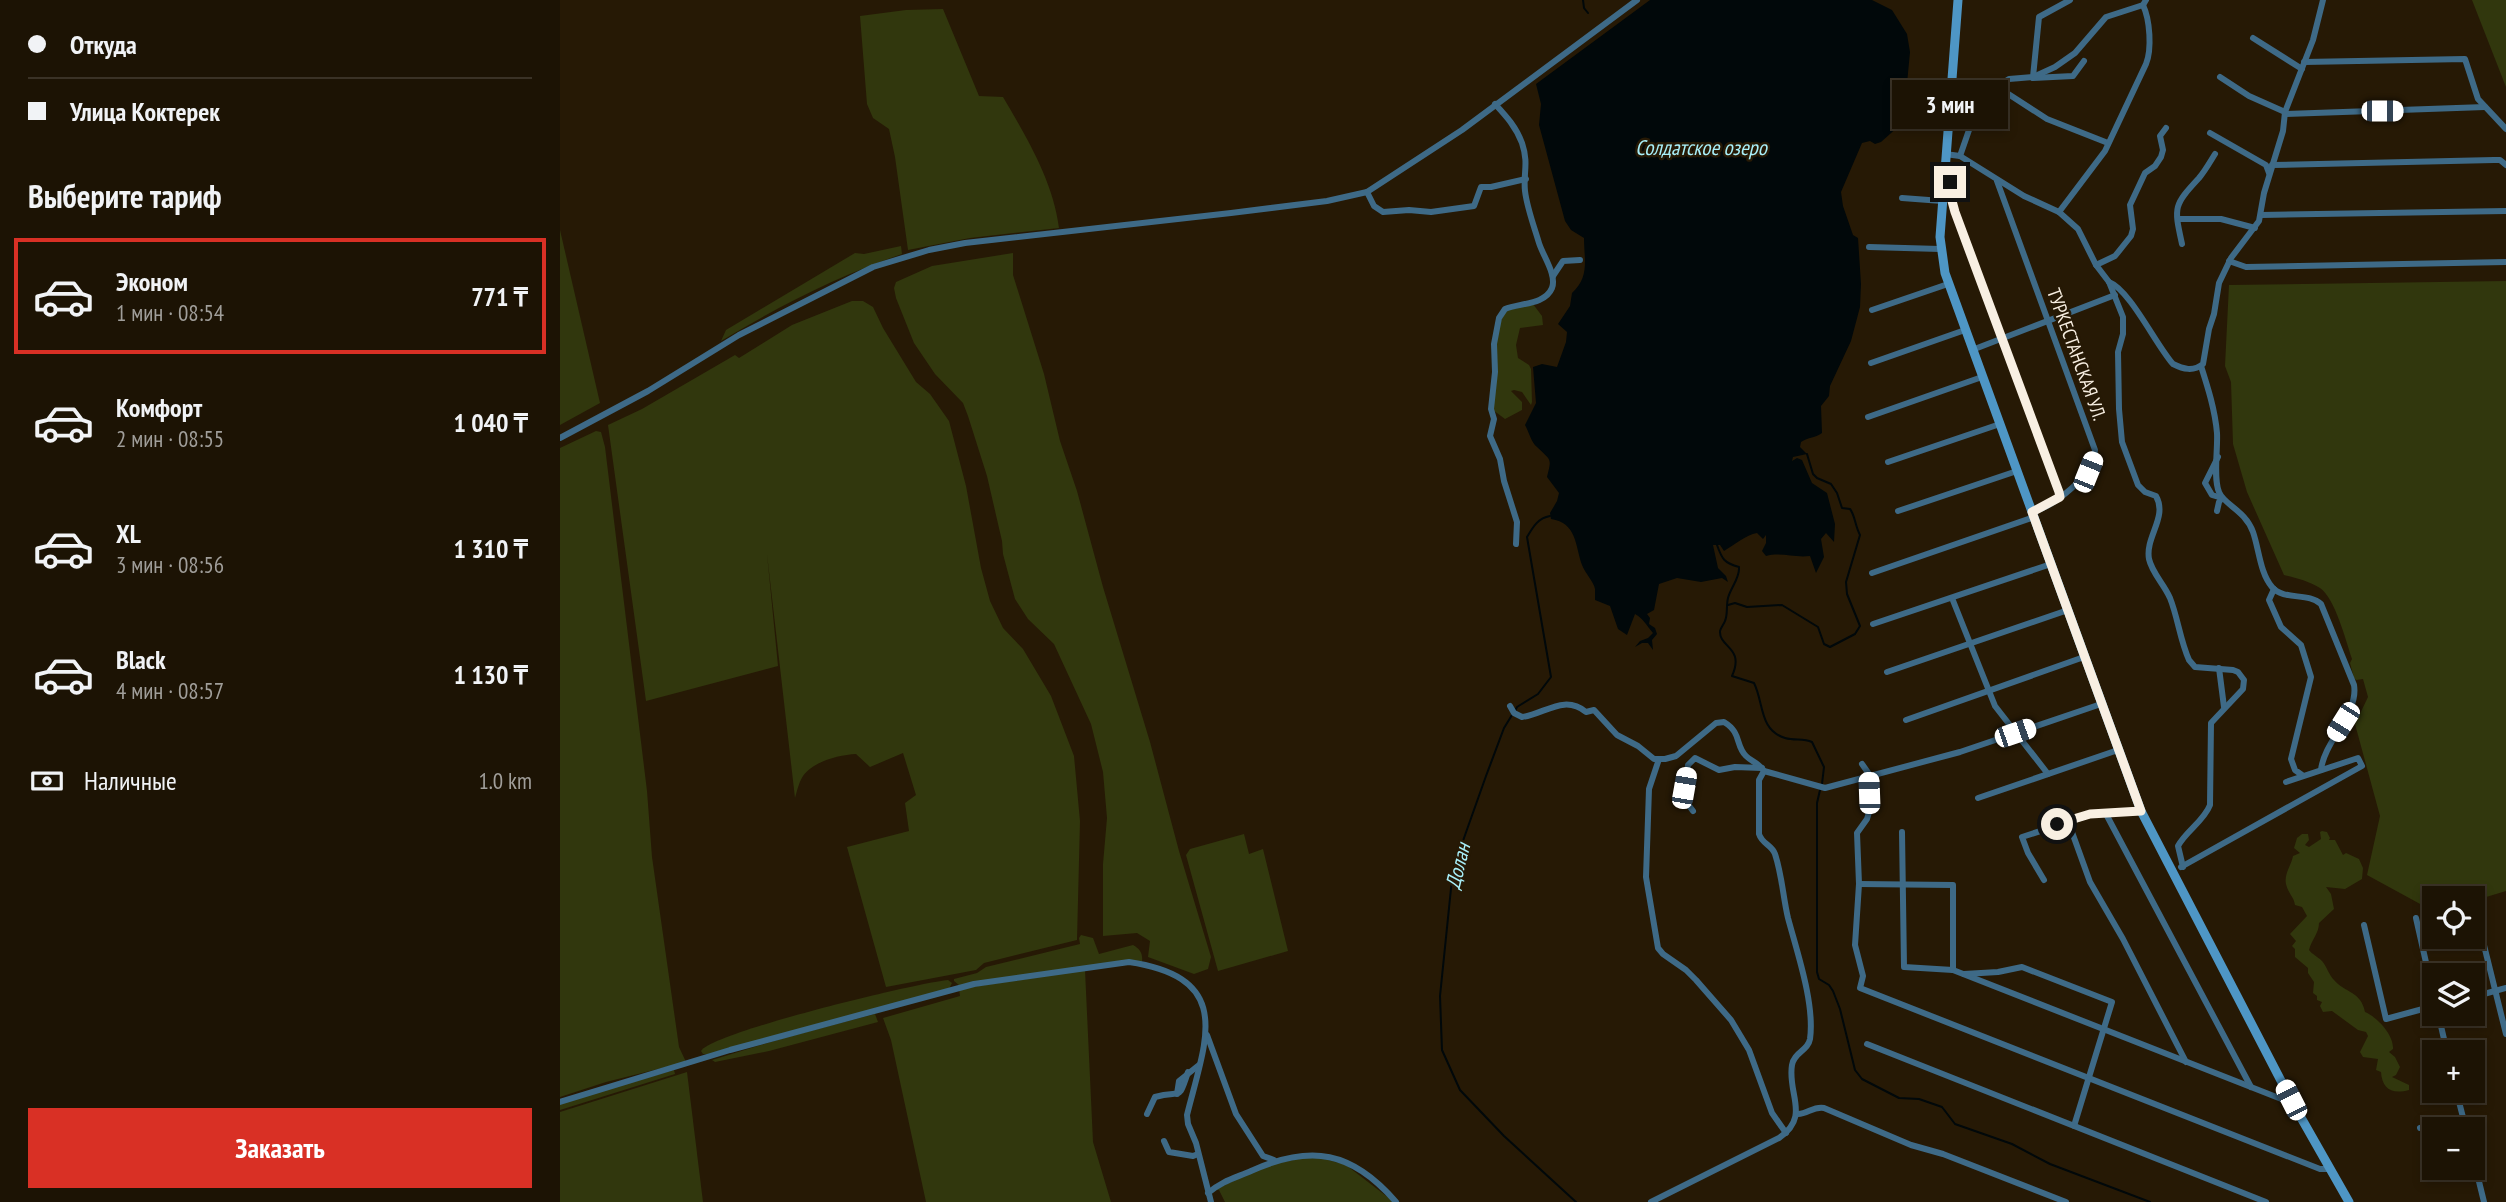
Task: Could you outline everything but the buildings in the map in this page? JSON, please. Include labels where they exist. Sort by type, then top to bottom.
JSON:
[{"type":"main road","points":[[1958,0],[1940,249],[1948,284],[2141,811],[2178,869],[2291,1100],[2348,1202]]},
{"type":"street","points":[[560,438],[648,391],[738,335],[873,267],[896,259],[965,243],[1230,214],[1327,201],[1367,192],[1462,130],[1637,0]]},
{"type":"street","points":[[2031,77],[2039,17],[2070,0]]},
{"type":"street","points":[[2109,282],[2126,298],[2173,364],[2186,369],[2197,369],[2201,366],[2219,283],[2229,261],[2255,228],[2260,215],[2283,131],[2285,113],[2323,0]]},
{"type":"street","points":[[2031,77],[2069,58],[2106,17],[2144,2],[2148,58],[2101,157],[2059,212]]},
{"type":"street","points":[[2253,38],[2303,65],[2465,59],[2475,93],[2506,129]]},
{"type":"street","points":[[1960,156],[1977,107],[1996,86],[2009,79],[2073,76],[2084,61]]},
{"type":"street","points":[[2220,76],[2249,96],[2285,113],[2485,107]]},
{"type":"street","points":[[1996,86],[2047,119],[2108,143]]},
{"type":"street","points":[[1495,104],[1514,125],[1521,140],[1527,167],[1525,188],[1536,233],[1553,276],[1553,287],[1546,297],[1505,309],[1499,318],[1494,344],[1495,372],[1491,409],[1494,419],[1490,436],[1500,459],[1517,522],[1516,544]]},
{"type":"street","points":[[2096,265],[2115,256],[2131,236],[2133,229],[2129,214],[2130,205],[2142,177],[2161,157],[2163,150],[2160,136],[2166,128]]},
{"type":"street","points":[[2210,133],[2266,165],[2269,175]]},
{"type":"street","points":[[1945,153],[1960,156],[1997,181],[2059,212],[2078,229],[2096,265],[2109,282],[2124,320],[2118,352],[2122,442],[2138,485],[2145,492],[2157,496],[2160,502],[2160,516],[2149,559],[2171,601],[2189,660],[2195,667],[2238,672],[2244,680],[2243,689],[2211,723],[2210,805],[2208,811],[2182,838],[2178,846],[2178,869],[2362,766],[2358,758],[2286,782]]},
{"type":"street","points":[[2182,244],[2177,208],[2183,193],[2216,154]]},
{"type":"street","points":[[2273,165],[2494,160],[2500,160],[2506,165]]},
{"type":"street","points":[[1944,167],[1950,172],[1949,190],[1955,212],[2060,497]]},
{"type":"street","points":[[1367,192],[1374,206],[1384,212],[1439,212],[1474,206],[1481,187],[1526,179]]},
{"type":"street","name":"ТУРКЕСТАНСКАЯ УЛ.","points":[[1872,573],[2033,514],[2060,497],[2088,472],[2095,454],[1997,181]]},
{"type":"street","points":[[1902,198],[1942,201]]},
{"type":"street","points":[[2260,215],[2506,211]]},
{"type":"street","points":[[2178,219],[2221,219],[2255,228]]},
{"type":"street","points":[[1869,247],[1940,249]]},
{"type":"street","points":[[1553,276],[1563,261],[1580,260]]},
{"type":"street","points":[[2229,261],[2246,267],[2506,262]]},
{"type":"street","points":[[1872,310],[1948,284]]},
{"type":"street","points":[[1972,350],[2115,295]]},
{"type":"street","points":[[1871,363],[1965,330]]},
{"type":"street","points":[[2201,366],[2214,408],[2218,457],[2217,486],[2222,498]]},
{"type":"street","points":[[1868,417],[1982,377]]},
{"type":"street","points":[[1888,462],[2000,424]]},
{"type":"street","points":[[2218,457],[2208,473],[2205,486],[2214,497],[2222,498],[2242,513],[2249,524],[2267,579],[2274,590],[2319,602],[2330,622],[2356,690],[2351,705],[2327,749],[2321,770]]},
{"type":"street","points":[[1898,511],[2017,471]]},
{"type":"street","points":[[2217,510],[2222,498]]},
{"type":"street","points":[[1873,624],[2051,564]]},
{"type":"street","points":[[2274,590],[2269,600],[2273,610],[2284,631],[2301,645],[2311,677],[2291,759],[2295,770],[2304,775]]},
{"type":"street","points":[[1952,598],[1995,706],[2048,774]]},
{"type":"street","points":[[1887,672],[2068,610]]},
{"type":"street","points":[[1906,720],[2084,656]]},
{"type":"street","points":[[2219,668],[2224,707]]},
{"type":"street","points":[[1693,811],[1684,799],[1688,765],[1695,758],[1719,770],[1735,767],[1763,769],[1822,788],[1960,752],[2101,704]]},
{"type":"street","points":[[1510,706],[1514,713],[1522,717],[1558,705],[1578,706],[1586,712],[1594,710],[1617,734],[1654,759],[1676,755],[1716,723],[1724,722],[1734,728],[1744,755],[1763,769]]},
{"type":"street","points":[[1979,798],[2118,750]]},
{"type":"street","points":[[1659,759],[1649,789],[1646,877],[1658,948],[1686,970],[1731,1020],[1749,1050],[1772,1113],[1786,1133]]},
{"type":"street","points":[[1862,764],[1869,777],[1870,809],[1867,819],[1857,832],[1859,884],[1856,945],[1863,976],[1860,988],[2320,1169],[2330,1169]]},
{"type":"street","points":[[1651,1202],[1786,1133],[1798,1114],[1792,1064],[1809,1042],[1807,997],[1775,852],[1760,839],[1759,834],[1759,780],[1763,769]]},
{"type":"street","points":[[2044,880],[2021,838],[2090,814],[2141,811]]},
{"type":"street","points":[[2106,814],[2251,1087]]},
{"type":"street","points":[[2068,821],[2090,882],[2123,939],[2186,1062]]},
{"type":"street","points":[[1902,832],[1904,967],[1953,970],[2284,1100],[2291,1100]]},
{"type":"street","points":[[1859,884],[1953,885],[1953,970]]},
{"type":"street","points":[[2416,918],[2426,963]]},
{"type":"street","points":[[2364,925],[2386,1019],[2422,1009]]},
{"type":"street","points":[[2485,948],[2506,1034]]},
{"type":"street","points":[[560,1102],[730,1050],[974,984],[1129,962],[1167,971],[1187,984],[1200,998],[1207,1034],[1236,1114],[1263,1156],[1276,1161]]},
{"type":"street","points":[[1964,975],[2022,967],[2112,1002],[2074,1126]]},
{"type":"street","points":[[2485,994],[2506,988]]},
{"type":"street","points":[[1207,1034],[1187,1115],[1211,1202]]},
{"type":"street","points":[[1867,1044],[2266,1202]]},
{"type":"street","points":[[1147,1114],[1155,1097],[1177,1094],[1178,1082],[1199,1065]]},
{"type":"street","points":[[1798,1114],[1805,1114],[1815,1107],[1824,1108],[1911,1145],[1943,1154],[2066,1202]]},
{"type":"street","points":[[1178,1115],[1187,1115]]},
{"type":"street","points":[[1164,1141],[1169,1152],[1193,1156],[1198,1154]]},
{"type":"street","points":[[1208,1193],[1221,1182],[1261,1166],[1314,1154],[1335,1157],[1349,1164],[1396,1202]]},
{"type":"street","points":[[1261,1166],[1263,1156]]},
{"type":"street","points":[[2479,1180],[2484,1202]]},
{"type":"green space","points":[[2472,0],[2506,0],[2506,87]]},
{"type":"green space","points":[[943,9],[979,96],[1003,97],[1030,144],[1051,193],[1059,228],[970,238],[908,250],[889,129],[873,118],[867,104],[860,16],[906,10]]},
{"type":"green space","points":[[560,230],[600,403],[560,425]]},
{"type":"green space","points":[[901,246],[902,254],[809,293],[721,341],[726,330],[855,253],[864,254]]},
{"type":"green space","points":[[1013,253],[1013,275],[1044,374],[1060,441],[1077,491],[1211,957],[1208,969],[1194,974],[1148,957],[1150,941],[1137,933],[1103,936],[1103,864],[1107,818],[1103,772],[1091,724],[1054,644],[1028,619],[1015,599],[987,476],[963,403],[935,374],[914,343],[896,298],[896,282],[932,266]]},
{"type":"green space","points":[[2506,281],[2506,891],[2485,897],[2485,886],[2422,886],[2422,905],[2367,875],[2380,816],[2355,724],[2368,697],[2363,679],[2354,678],[2350,663],[2352,659],[2330,601],[2320,588],[2284,575],[2247,492],[2233,444],[2231,382],[2225,366],[2229,285]]},
{"type":"green space","points":[[852,301],[863,301],[873,307],[916,382],[930,394],[949,421],[966,486],[990,601],[1003,628],[1023,649],[1051,696],[1074,756],[1080,821],[1077,940],[984,963],[976,970],[886,987],[847,847],[909,831],[905,803],[916,795],[903,753],[870,767],[856,754],[835,757],[820,763],[803,776],[795,798],[767,554],[778,666],[646,701],[608,425],[642,409],[735,355],[739,358],[792,325]]},
{"type":"green space","points":[[1533,304],[1542,316],[1543,325],[1520,328],[1516,345],[1518,358],[1531,369],[1532,402],[1531,405],[1522,392],[1511,391],[1522,402],[1522,410],[1505,419],[1493,410],[1493,358],[1497,332],[1507,310]]},
{"type":"green space","points":[[596,431],[601,432],[605,447],[647,791],[652,857],[679,1047],[686,1062],[606,1082],[560,1097],[560,448]]},
{"type":"green space","points":[[2322,831],[2327,832],[2329,840],[2335,840],[2343,855],[2346,853],[2359,859],[2363,868],[2362,879],[2345,889],[2326,887],[2331,894],[2334,909],[2319,923],[2309,950],[2322,961],[2334,980],[2356,996],[2365,1012],[2388,1032],[2393,1044],[2393,1049],[2389,1052],[2400,1067],[2392,1077],[2409,1085],[2409,1090],[2397,1092],[2386,1086],[2381,1072],[2376,1070],[2378,1059],[2363,1057],[2360,1052],[2368,1036],[2366,1032],[2358,1030],[2332,1011],[2323,1012],[2320,1006],[2322,1002],[2317,1000],[2313,993],[2314,982],[2308,968],[2295,957],[2295,949],[2292,946],[2296,941],[2290,934],[2307,916],[2302,907],[2295,905],[2287,887],[2286,877],[2293,856],[2300,853],[2294,848],[2297,838],[2308,834],[2309,840],[2305,845],[2309,847],[2321,839]]},
{"type":"green space","points":[[1244,834],[1249,854],[1263,849],[1288,951],[1218,971],[1186,855],[1190,849]]},
{"type":"green space","points":[[1081,935],[1093,938],[1099,954],[1133,945],[1138,948],[1142,962],[1123,961],[960,986],[954,981],[986,967],[1080,944]]},
{"type":"green space","points":[[1085,970],[1093,1142],[1111,1202],[926,1202],[891,1040],[883,1018],[960,996],[959,989]]},
{"type":"green space","points":[[948,980],[952,983],[949,989],[708,1054],[701,1051],[740,1032],[776,1021],[859,999]]},
{"type":"green space","points":[[875,1014],[878,1022],[769,1051],[715,1062],[712,1060],[784,1038]]},
{"type":"green space","points":[[674,1070],[675,1074],[560,1110],[560,1103]]},
{"type":"green space","points":[[687,1072],[703,1202],[560,1202],[560,1112]]},
{"type":"green space","points":[[1314,1156],[1346,1165],[1394,1202],[1225,1202],[1219,1190],[1215,1190],[1263,1166]]},
{"type":"water","name":"Солдатское озеро","points":[[1650,0],[1872,0],[1892,10],[1907,34],[1910,52],[1904,115],[1899,126],[1881,142],[1862,143],[1841,192],[1853,235],[1858,238],[1860,307],[1851,341],[1830,386],[1829,396],[1821,406],[1822,433],[1801,442],[1800,447],[1807,454],[1793,457],[1792,461],[1797,458],[1802,460],[1812,483],[1827,493],[1835,524],[1834,542],[1826,533],[1821,539],[1824,557],[1816,573],[1810,556],[1766,556],[1762,551],[1766,535],[1763,539],[1757,533],[1753,534],[1724,551],[1720,545],[1713,545],[1718,568],[1728,582],[1722,578],[1701,582],[1677,578],[1659,584],[1654,610],[1647,614],[1650,618],[1649,624],[1655,628],[1657,634],[1652,640],[1653,650],[1648,643],[1635,647],[1653,633],[1640,618],[1635,614],[1627,635],[1618,629],[1610,606],[1595,600],[1595,589],[1582,565],[1574,536],[1566,525],[1551,519],[1550,513],[1559,493],[1547,477],[1549,460],[1533,442],[1525,425],[1536,403],[1533,367],[1542,364],[1557,367],[1567,332],[1558,324],[1570,306],[1572,293],[1581,281],[1585,267],[1584,238],[1571,230],[1565,221],[1539,125],[1541,104],[1536,84]]},
{"type":"waterway","points":[[1583,0],[1588,13]]},
{"type":"waterway","points":[[1728,605],[1782,605],[1818,627],[1824,644],[1830,647],[1855,634],[1860,626],[1847,594],[1846,582],[1860,535],[1852,511],[1842,508],[1831,484],[1813,474],[1807,454]]},
{"type":"waterway","name":"Долан","points":[[1515,711],[1538,694],[1551,677],[1527,537],[1539,521],[1550,516]]},
{"type":"waterway","points":[[1717,545],[1724,560],[1739,567],[1720,631],[1723,641],[1734,654],[1732,676],[1754,683],[1766,722],[1777,734],[1789,739],[1812,742],[1824,767],[1822,784]]},
{"type":"waterway","name":"Долан","points":[[1512,715],[1504,728],[1453,869],[1440,996],[1442,1050],[1460,1090],[1504,1136],[1576,1202]]},
{"type":"waterway","points":[[1820,790],[1817,803],[1817,972],[1819,979],[1833,991],[1855,1070],[1862,1079],[1899,1098],[1919,1099],[1942,1107],[1955,1124],[2012,1144],[2050,1164],[2150,1202]]},
{"type":"route","points":[[1950,182],[1949,190],[1955,212],[2059,492],[2060,497],[2032,512],[2141,811],[2090,814],[2057,824]]}]
